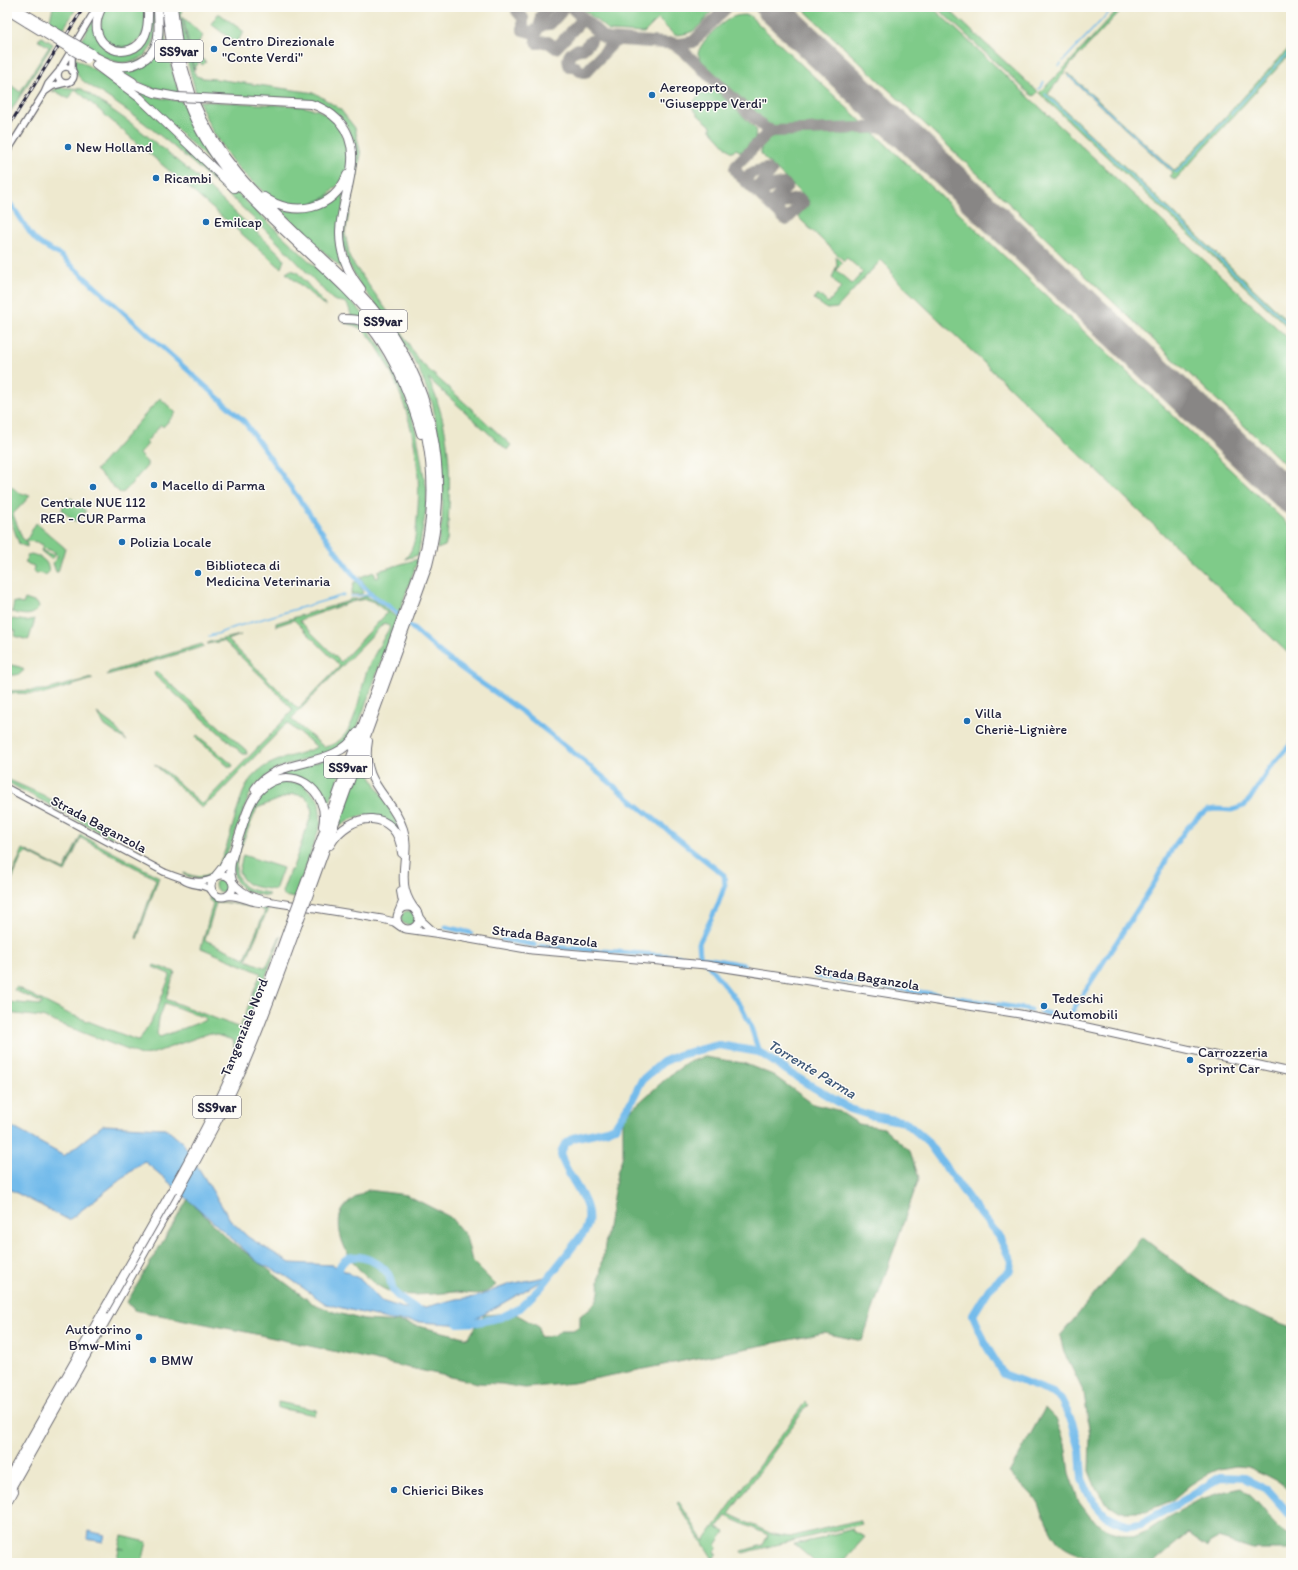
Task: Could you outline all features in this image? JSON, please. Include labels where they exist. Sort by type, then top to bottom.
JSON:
[{"type":"highway","points":[[14,7],[30,20]]},
{"type":"highway","points":[[102,7],[96,22],[98,36],[103,43],[110,48],[122,50],[134,47],[143,39],[147,28],[148,7]]},
{"type":"highway","points":[[90,56],[120,66],[132,65],[144,60],[152,52],[156,42],[158,33],[158,7]]},
{"type":"highway","name":"SS9var","points":[[166,7],[173,56],[189,97],[199,129],[224,169],[245,193],[362,306],[393,348],[409,380],[422,415],[429,451],[432,487],[428,537],[414,595]]},
{"type":"highway","name":"SS9var","points":[[173,7],[179,53],[189,97],[208,132],[228,162],[256,194],[365,300],[382,320],[399,345],[416,378],[428,411],[434,440],[438,470],[438,506],[435,536],[428,565],[414,595],[395,648],[370,706],[308,876],[308,889]]},
{"type":"highway","points":[[7,10],[30,20],[143,89]]},
{"type":"highway","points":[[90,56],[96,65],[140,98],[272,224],[285,232]]},
{"type":"highway","points":[[96,65],[131,84],[158,94],[311,104],[321,108],[335,118],[346,131],[351,146],[352,163],[351,175],[340,226],[342,253],[352,276],[386,319],[399,345]]},
{"type":"highway","points":[[228,162],[257,191],[270,201],[281,206],[299,209],[319,205],[333,196],[344,183],[352,163]]},
{"type":"highway","points":[[343,319],[357,320],[369,326],[395,365],[407,393],[418,426],[432,487]]},
{"type":"highway","name":"SS9var","points":[[308,889],[387,680],[395,648]]},
{"type":"highway","points":[[387,680],[369,739],[367,760],[373,780],[403,830],[406,848],[404,887],[408,900],[417,913]]},
{"type":"highway","points":[[215,877],[225,864],[248,802],[259,783],[276,772],[328,756],[342,750],[355,737],[364,715],[370,706]]},
{"type":"highway","points":[[232,880],[230,870],[231,862],[252,800],[258,791],[266,784],[283,778],[298,780],[308,785],[320,797],[323,807],[323,824],[310,861],[308,876]]},
{"type":"highway","points":[[308,889],[319,873],[331,844],[342,829],[351,822],[370,819],[378,820],[394,831],[400,845],[402,857],[401,885],[403,900],[399,912]]},
{"type":"highway","name":"Tangenziale Nord","points":[[106,1313],[202,1150],[233,1089],[266,1012],[308,889]]},
{"type":"highway","points":[[7,1495],[106,1313]]},
{"type":"highway","points":[[7,1481],[106,1313]]},
{"type":"highway","points":[[7,1504],[38,1448],[45,1427]]},
{"type":"highway","points":[[7,1473],[13,1463],[26,1448]]},
{"type":"main road","name":"Strada Baganzola","points":[[215,877],[223,874],[228,876],[238,888],[246,894],[270,902]]},
{"type":"main road","points":[[213,892],[211,884],[215,877]]},
{"type":"main road","points":[[226,896],[233,890],[232,880]]},
{"type":"main road","name":"Strada Baganzola","points":[[213,892],[219,896],[238,897],[253,902],[270,902],[292,905]]},
{"type":"main road","name":"Strada Baganzola","points":[[309,908],[382,919],[394,922],[403,928],[540,951],[665,961],[725,968],[1043,1018],[1291,1072]]},
{"type":"main road","points":[[382,919],[406,908],[412,908],[422,921],[435,933]]},
{"type":"main road","points":[[399,912],[397,921],[403,928],[411,928],[415,926],[418,921],[417,913]]},
{"type":"street","points":[[77,40],[97,7]]},
{"type":"street","points":[[7,152],[47,86],[71,55],[72,71],[74,76],[72,80],[53,86],[44,93]]},
{"type":"street","points":[[59,71],[66,67],[72,71]]},
{"type":"street","points":[[59,71],[59,79],[65,83]]},
{"type":"street","name":"Strada Baganzola","points":[[7,788],[151,866],[189,884],[208,888],[213,892]]},
{"type":"street","name":"Strada Baganzola","points":[[181,879],[203,882],[215,877]]},
{"type":"green space","points":[[53,7],[77,7],[62,31],[49,23]]},
{"type":"green space","points":[[105,7],[145,7],[145,27],[141,38],[129,47],[115,47],[101,36],[101,13]]},
{"type":"green space","points":[[150,7],[155,7],[156,22],[154,38],[148,51],[136,60],[121,63],[110,60],[99,55],[80,42],[93,19],[104,48],[141,46]]},
{"type":"green space","points":[[178,7],[182,7],[181,14],[193,70],[196,76],[315,93],[340,109],[355,128],[361,155],[345,233],[350,259],[398,326],[418,360],[511,445],[507,450],[428,378],[443,421],[448,455],[449,506],[447,540],[445,546],[437,549],[442,521],[443,493],[442,461],[433,405],[418,367],[392,324],[360,285],[347,261],[343,240],[354,142],[345,122],[326,106],[304,100],[196,93],[184,50]]},
{"type":"green space","points":[[581,7],[714,7],[705,20],[693,31],[674,35],[658,19],[644,33],[609,31]]},
{"type":"green space","points":[[801,7],[932,7],[1291,341],[1291,470]]},
{"type":"green space","points":[[936,7],[946,7],[1038,92],[1034,96],[1030,94]]},
{"type":"green space","points":[[1120,7],[1124,7],[1070,65],[1048,94],[1291,324],[1291,330],[1039,93],[1069,63]]},
{"type":"green space","points":[[162,13],[167,52],[179,93],[161,91],[146,86],[117,69],[152,56]]},
{"type":"green space","points":[[218,14],[244,32],[236,43],[211,24]]},
{"type":"green space","points":[[749,15],[863,123],[774,126],[768,124],[762,119],[702,61],[698,54],[702,44],[728,19],[735,16]]},
{"type":"green space","points":[[183,17],[203,36],[192,51],[206,62],[203,65],[199,62],[194,70]]},
{"type":"green space","points":[[42,37],[53,44],[7,117],[7,82],[20,92],[49,47],[38,40]]},
{"type":"green space","points":[[1291,46],[1291,53],[1175,180],[1170,176],[1173,173],[1067,75],[1068,73],[1175,171]]},
{"type":"green space","points":[[73,57],[112,80],[143,104],[340,290],[359,309],[371,325],[351,316],[345,303],[336,301],[329,296],[263,227],[192,162],[143,122],[81,79],[75,70]]},
{"type":"green space","points":[[131,86],[155,96],[182,101],[198,137],[221,172]]},
{"type":"green space","points":[[59,87],[82,89],[135,126],[198,178],[280,254],[284,260],[281,268],[75,89],[69,99],[55,91],[52,91]]},
{"type":"green space","points":[[710,88],[715,89],[756,129],[755,138],[741,152],[736,149],[733,152],[730,151],[711,130],[711,126],[699,116],[692,107],[694,101],[704,91]]},
{"type":"green space","points":[[199,101],[300,106],[318,110],[337,124],[346,141],[349,155],[348,165],[343,180],[323,200],[297,207],[269,197],[232,161],[210,127]]},
{"type":"green space","points":[[874,133],[1291,527],[1291,656],[893,276],[891,270],[881,260],[837,308],[827,309],[814,299],[818,294],[828,303],[841,288],[832,278],[837,265],[836,257],[842,263],[836,270],[852,284],[863,272],[847,258],[844,261],[800,219],[797,214],[809,201],[764,158],[761,153],[761,146],[768,139],[774,136]]},
{"type":"green space","points":[[344,188],[343,266],[341,268],[281,211],[298,211]]},
{"type":"green space","points":[[291,270],[297,272],[326,307],[286,273]]},
{"type":"green space","points":[[351,321],[369,331],[385,352],[408,404],[417,435],[427,489],[426,510],[418,555],[405,559],[411,550],[416,530],[418,478],[413,438],[402,398],[385,361],[371,338],[363,330],[351,324],[344,323]]},
{"type":"green space","points":[[160,398],[176,413],[163,427],[161,425],[146,442],[148,444],[139,454],[147,462],[147,466],[124,492],[120,493],[96,470]]},
{"type":"green space","points":[[7,483],[18,492],[30,496],[13,514],[22,538],[26,541],[36,523],[65,548],[58,572],[56,572],[53,563],[58,556],[55,555],[55,552],[44,548],[43,551],[54,555],[51,559],[41,551],[43,545],[37,542],[27,541],[27,547],[19,544],[7,509]]},
{"type":"green space","points":[[71,498],[86,511],[77,521],[73,520],[62,510],[63,506]]},
{"type":"green space","points":[[31,554],[38,556],[46,562],[49,572],[46,575],[33,572],[34,566],[25,563],[28,555]]},
{"type":"green space","points":[[418,559],[399,613],[372,592],[363,583],[360,577],[374,572],[376,578],[379,577],[378,571]]},
{"type":"green space","points":[[354,582],[357,582],[363,591],[362,594],[351,594]]},
{"type":"green space","points":[[366,596],[379,603],[397,618],[356,731],[341,748],[275,769],[255,786],[249,796],[232,842],[223,861],[213,874],[206,878],[197,879],[184,875],[184,873],[200,877],[205,876],[214,870],[221,860],[227,846],[240,800],[246,786],[253,776],[267,765],[317,747],[287,723],[212,801],[210,800],[202,808],[154,764],[165,771],[203,804],[293,710],[262,677],[225,642],[223,641],[207,644],[209,642],[241,635],[228,640],[298,709],[340,666],[294,620],[276,626],[276,623],[349,601],[350,599],[358,599]],"holes":[[[365,599],[374,602],[387,613],[341,662],[300,621],[351,602]],[[384,623],[390,627],[368,668],[355,715],[350,727],[335,743],[324,747],[291,719]]]},
{"type":"green space","points":[[25,599],[37,603],[39,607],[37,610],[34,613],[27,615],[12,612],[14,602],[23,604]]},
{"type":"green space","points":[[35,619],[28,640],[14,636],[16,631],[8,628],[11,620],[26,621]]},
{"type":"green space","points":[[202,644],[204,646],[107,675],[109,672]]},
{"type":"green space","points":[[7,664],[20,667],[24,670],[19,674],[7,675]]},
{"type":"green space","points":[[156,671],[246,750],[247,754],[243,754],[155,676],[154,673]]},
{"type":"green space","points":[[91,678],[93,679],[44,694],[7,693],[7,691],[46,690]]},
{"type":"green space","points":[[97,713],[113,725],[127,741],[105,726]]},
{"type":"green space","points":[[197,735],[233,765],[232,767],[229,767],[197,739]]},
{"type":"green space","points":[[339,755],[344,757],[345,762],[328,807],[318,791],[281,775],[281,773]]},
{"type":"green space","points":[[361,763],[365,766],[393,815],[402,836],[379,819],[367,816],[360,816],[352,819],[338,827]]},
{"type":"green space","points":[[7,779],[43,795],[113,836],[111,838],[7,782]]},
{"type":"green space","points":[[277,781],[302,784],[319,800],[321,823],[295,898],[284,896],[282,892],[290,870],[292,870],[312,813],[310,802],[304,796],[293,794],[257,808],[238,855],[236,869],[238,878],[246,888],[268,893],[268,896],[255,894],[244,890],[236,881],[232,868],[255,799]]},
{"type":"green space","points":[[81,835],[159,877],[137,939],[136,938],[156,879],[81,838],[65,872],[26,852],[21,858],[7,892],[7,887],[23,849],[64,870]]},
{"type":"green space","points":[[243,855],[283,868],[275,890],[254,886],[249,884],[241,877],[239,871]]},
{"type":"green space","points":[[222,878],[227,880],[229,885],[227,890],[222,892],[217,890],[215,885],[217,880]]},
{"type":"green space","points":[[210,896],[218,901],[268,909],[246,960],[266,968],[281,936],[236,1055],[234,1054],[233,1040],[210,1033],[151,1054],[141,1055],[42,1017],[7,1013],[7,1002],[41,1005],[42,1003],[14,990],[16,987],[67,1013],[139,1041],[155,1014],[170,976],[169,974],[153,967],[154,965],[175,972],[166,998],[168,1000],[240,1028],[261,973],[201,948],[213,903],[209,900]],"holes":[[[223,902],[258,908],[265,911],[245,958],[205,940],[216,903]],[[165,1003],[205,1018],[206,1020],[160,1037],[157,1034],[159,1019]]]},
{"type":"green space","points":[[408,911],[413,913],[415,918],[413,923],[408,925],[403,923],[401,918],[403,913]]},
{"type":"green space","points":[[705,1057],[743,1063],[773,1075],[813,1104],[837,1110],[859,1124],[884,1128],[910,1151],[919,1178],[862,1341],[824,1333],[573,1383],[525,1388],[501,1384],[478,1383],[246,1332],[134,1310],[127,1302],[188,1199],[228,1239],[312,1303],[334,1312],[364,1320],[401,1322],[468,1338],[484,1315],[514,1313],[539,1327],[540,1337],[555,1335],[560,1330],[573,1330],[580,1326],[580,1316],[596,1302],[598,1298],[599,1281],[617,1173],[623,1155],[623,1117],[670,1075],[690,1061]]},
{"type":"green space","points":[[368,1190],[407,1195],[450,1217],[466,1236],[472,1261],[496,1285],[480,1294],[455,1292],[406,1295],[391,1292],[371,1281],[361,1272],[346,1251],[339,1228],[340,1216],[344,1208],[356,1197]]},
{"type":"green space","points":[[1142,1237],[1173,1261],[1227,1298],[1258,1314],[1291,1327],[1291,1493],[1283,1484],[1268,1476],[1248,1467],[1236,1466],[1219,1469],[1206,1475],[1190,1485],[1171,1501],[1146,1511],[1119,1511],[1104,1501],[1095,1486],[1089,1471],[1090,1436],[1084,1393],[1064,1352],[1060,1336]]},
{"type":"green space","points":[[806,1401],[809,1405],[729,1514],[772,1534],[790,1537],[859,1520],[861,1524],[743,1553],[742,1551],[763,1545],[768,1535],[726,1516],[717,1528],[725,1532],[716,1545],[718,1547],[715,1552],[717,1553],[713,1559],[677,1503],[679,1502],[704,1541]]},
{"type":"green space","points":[[278,1402],[317,1410],[315,1415],[278,1408]]},
{"type":"green space","points":[[1045,1408],[1056,1419],[1065,1443],[1069,1473],[1079,1502],[1091,1518],[1111,1531],[1132,1537],[1149,1530],[1168,1517],[1201,1499],[1241,1488],[1255,1500],[1280,1529],[1291,1536],[1291,1549],[1253,1549],[1218,1538],[1209,1543],[1208,1547],[1188,1533],[1153,1563],[1103,1560],[1089,1557],[1066,1548],[1054,1537],[1037,1501],[1009,1473]]},
{"type":"green space","points":[[853,1529],[852,1531],[865,1537],[842,1563],[816,1563],[794,1544],[825,1538],[826,1536]]},
{"type":"green space","points":[[122,1536],[147,1542],[142,1563],[129,1563],[117,1560]]},
{"type":"water","points":[[7,1124],[64,1156],[103,1125],[165,1128],[183,1143],[231,1221],[248,1237],[290,1263],[333,1265],[362,1280],[381,1301],[403,1308],[426,1307],[456,1299],[476,1297],[510,1284],[550,1276],[465,1325],[391,1320],[326,1304],[286,1276],[259,1263],[144,1161],[69,1220],[7,1188]]},
{"type":"water","points":[[88,1531],[105,1535],[103,1542],[87,1539]]},
{"type":"waterway","points":[[1063,61],[1114,7]]},
{"type":"waterway","points":[[1273,69],[1291,50]]},
{"type":"waterway","points":[[1231,114],[1271,71]]},
{"type":"waterway","points":[[1068,75],[1172,170]]},
{"type":"waterway","points":[[1039,89],[1044,82]]},
{"type":"waterway","points":[[1045,94],[1291,327]]},
{"type":"waterway","points":[[1175,172],[1177,172],[1228,117]]},
{"type":"waterway","points":[[7,200],[36,240],[60,255],[244,421],[342,560],[359,582],[371,594],[391,608],[444,656],[547,731],[724,875],[725,885],[717,907],[699,943],[700,955],[741,1006],[750,1024],[759,1052]]},
{"type":"waterway","points":[[209,636],[344,595]]},
{"type":"waterway","points":[[350,596],[374,596]]},
{"type":"waterway","points":[[1041,1012],[1065,1017],[1069,1016],[1155,882],[1172,849],[1187,828],[1200,815],[1208,810],[1232,810],[1244,806],[1269,769],[1291,744]]},
{"type":"waterway","points":[[446,927],[471,933]]},
{"type":"waterway","points":[[502,939],[508,941]]},
{"type":"waterway","points":[[511,941],[535,945]]},
{"type":"waterway","points":[[541,946],[599,951]]},
{"type":"waterway","points":[[604,951],[711,959],[744,965]]},
{"type":"waterway","points":[[816,976],[972,1000]]},
{"type":"waterway","points":[[976,1001],[1031,1010]]},
{"type":"waterway","name":"Torrente Parma","points":[[458,1323],[478,1322],[502,1317],[520,1308],[541,1287],[585,1231],[588,1221],[588,1212],[585,1202],[564,1164],[561,1155],[565,1144],[573,1138],[615,1127],[631,1102],[642,1080],[663,1062],[679,1055],[719,1045],[759,1052],[798,1078],[850,1109],[869,1115],[905,1122],[926,1140],[974,1206],[999,1236],[1011,1261],[1010,1270],[989,1289],[973,1315],[987,1347],[1003,1374],[1053,1393],[1061,1399],[1072,1422],[1080,1450],[1082,1479],[1091,1499],[1105,1515],[1129,1526],[1140,1524],[1190,1497],[1220,1477],[1245,1478],[1267,1489],[1291,1516]]},
{"type":"waterway","name":"Torrente Parma","points":[[336,1277],[342,1263],[347,1259],[353,1257],[366,1259],[379,1265],[388,1274],[393,1290],[397,1295],[424,1314]]},
{"type":"taxiway","points":[[520,7],[517,11],[523,18],[523,30],[530,32],[539,26],[541,16],[549,7]]},
{"type":"taxiway","points":[[571,7],[607,39],[679,44],[693,42],[727,7]]},
{"type":"taxiway","points":[[561,12],[550,24],[543,25],[538,29],[536,32],[537,43],[548,42],[556,48],[583,19]]},
{"type":"taxiway","points":[[591,41],[583,49],[576,50],[570,54],[568,60],[570,67],[576,67],[585,73],[613,43],[619,40]]},
{"type":"taxiway","points":[[672,43],[681,49],[765,128],[773,131]]},
{"type":"taxiway","points":[[780,205],[786,201],[797,199],[801,200],[803,203],[786,220],[738,174],[735,169],[737,164],[767,134],[773,131],[890,127],[898,129],[906,135]]},
{"type":"taxiway","points":[[749,175],[755,171],[766,169],[771,172],[755,190]]},
{"type":"taxiway","points":[[765,190],[771,186],[782,184],[785,184],[787,187],[771,204]]},
{"type":"runway","points":[[771,7],[1291,499]]},
{"type":"railway","points":[[67,34],[84,7]]},
{"type":"railway","points":[[7,129],[58,47]]},
{"type":"place","name":"Centro Direzionale \"Conte Verdi\"","points":[[214,49]]},
{"type":"place","name":"Aereoporto \"Giusepppe Verdi\"","points":[[652,95]]},
{"type":"place","name":"New Holland","points":[[68,147]]},
{"type":"place","name":"Ricambi","points":[[156,178]]},
{"type":"place","name":"Emilcap","points":[[206,222]]},
{"type":"place","name":"Macello di Parma","points":[[154,485]]},
{"type":"place","name":"Centrale NUE 112 RER - CUR Parma","points":[[93,487]]},
{"type":"place","name":"Polizia Locale","points":[[122,542]]},
{"type":"place","name":"Biblioteca di Medicina Veterinaria","points":[[198,573]]},
{"type":"place","name":"Villa Cheriè-Lignière","points":[[967,721]]},
{"type":"place","name":"Tedeschi Automobili","points":[[1044,1006]]},
{"type":"place","name":"Carrozzeria Sprint Car","points":[[1190,1060]]},
{"type":"place","name":"Autotorino Bmw-Mini","points":[[139,1337]]},
{"type":"place","name":"BMW","points":[[153,1360]]},
{"type":"place","name":"Chierici Bikes","points":[[394,1490]]}]
